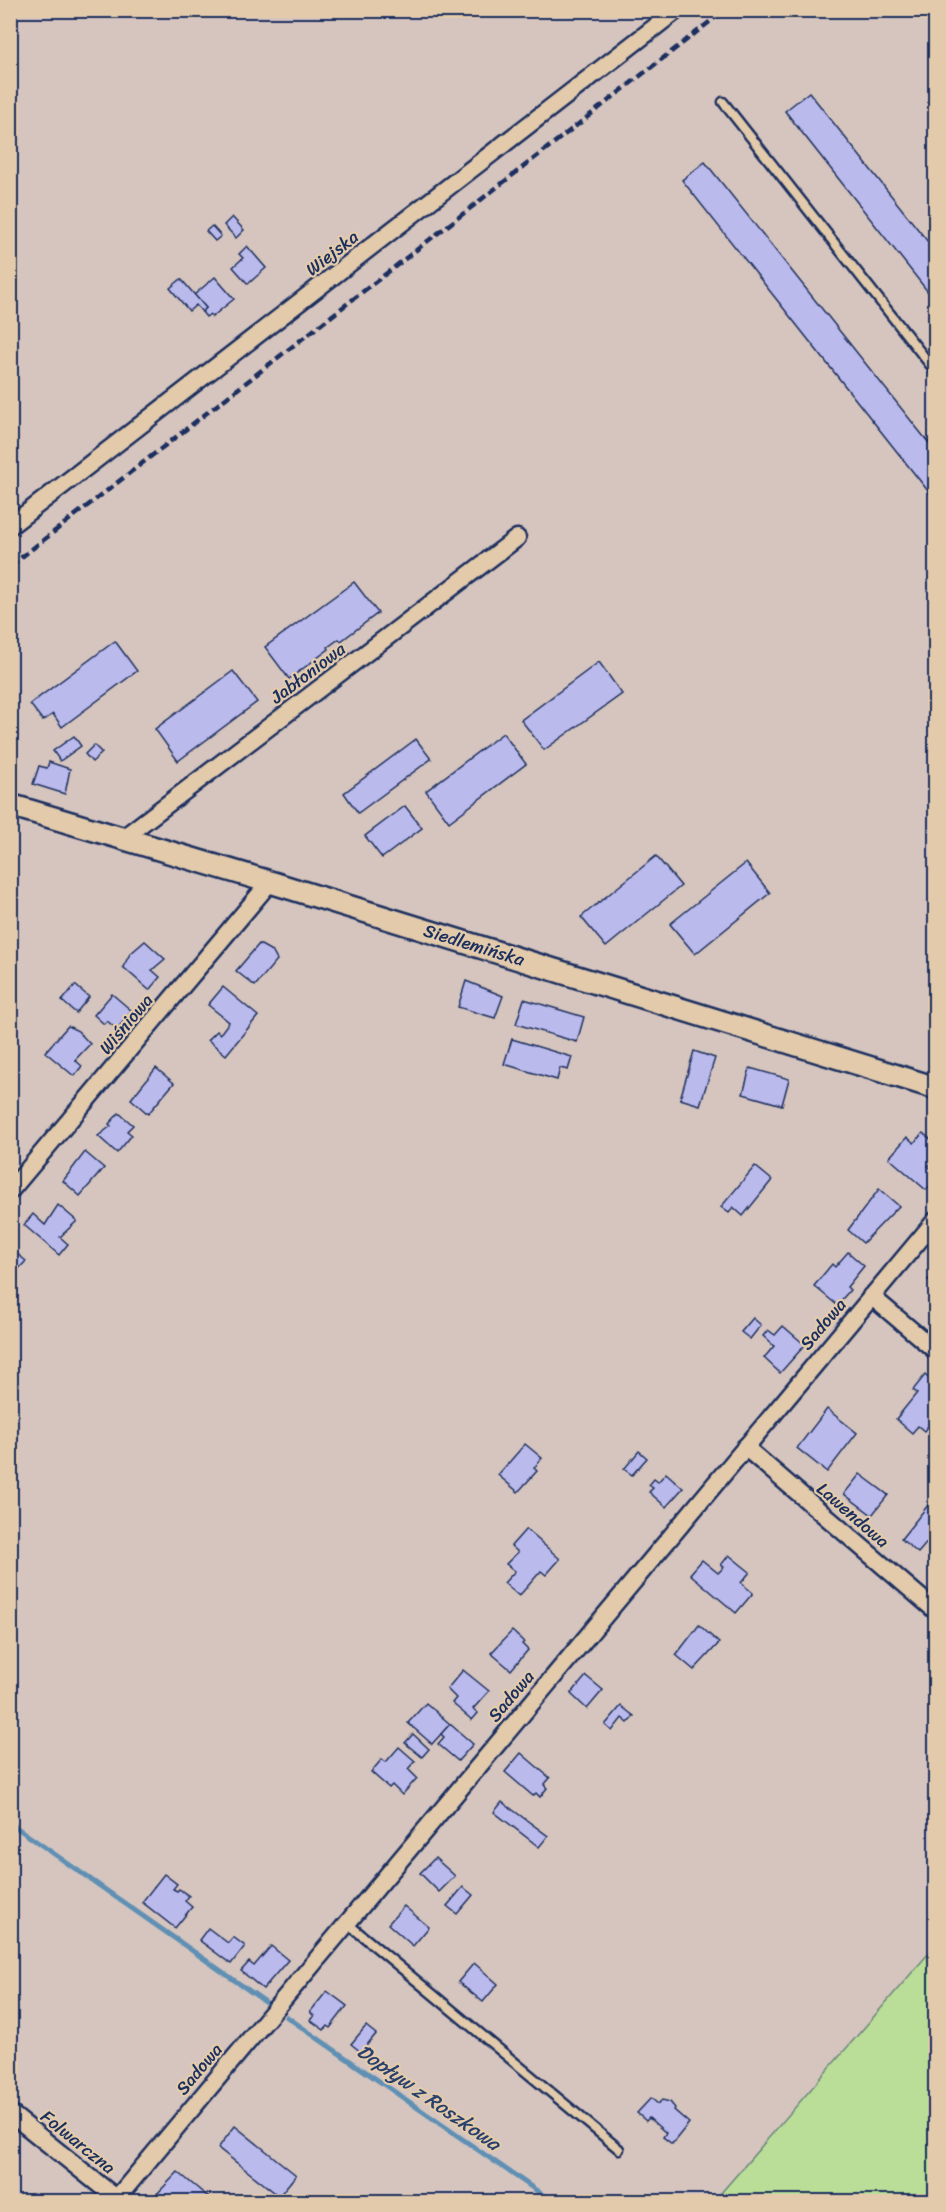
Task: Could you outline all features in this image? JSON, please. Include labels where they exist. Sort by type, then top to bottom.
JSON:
[{"type":"street","name":"Wiejska","points":[[10,526],[676,10]]},
{"type":"street","name":"Jabłoniowa","points":[[123,838],[517,538]]},
{"type":"street","name":"Siedlemińska","points":[[10,805],[270,882],[936,1088]]},
{"type":"street","name":"Wiśniowa","points":[[10,1191],[270,882]]},
{"type":"street","name":"Sadowa","points":[[119,2200],[347,1923],[936,1220]]},
{"type":"street","points":[[872,1296],[936,1351]]},
{"type":"street","name":"Lawendowa","points":[[746,1447],[936,1611]]},
{"type":"street","name":"Folwarczna","points":[[10,2113],[119,2200]]},
{"type":"lane","points":[[723,102],[936,372]]},
{"type":"lane","points":[[347,1923],[619,2149]]},
{"type":"green space","points":[[935,1946],[935,2201],[714,2201]]},
{"type":"building","points":[[809,92],[936,252],[936,302],[785,111]]},
{"type":"building","points":[[705,162],[936,452],[936,501],[682,180]]},
{"type":"building","points":[[232,217],[244,230],[236,238],[224,225]]},
{"type":"building","points":[[212,226],[221,236],[215,241],[206,231]]},
{"type":"building","points":[[247,246],[266,268],[248,284],[233,267],[243,258],[239,254]]},
{"type":"building","points":[[215,277],[234,299],[212,317],[210,314],[206,317],[202,312],[206,308],[194,295]]},
{"type":"building","points":[[181,279],[206,308],[202,312],[196,305],[189,311],[170,288]]},
{"type":"building","points":[[354,582],[378,613],[341,641],[339,639],[328,647],[329,649],[289,679],[265,647]]},
{"type":"building","points":[[115,641],[137,671],[62,727],[53,714],[43,721],[30,704]]},
{"type":"building","points":[[599,662],[622,694],[544,750],[521,720]]},
{"type":"building","points":[[233,671],[257,702],[178,761],[155,729]]},
{"type":"building","points":[[503,733],[526,764],[449,822],[426,791]]},
{"type":"building","points":[[74,736],[81,746],[60,761],[53,751]]},
{"type":"building","points":[[416,739],[431,759],[358,813],[344,793]]},
{"type":"building","points":[[94,745],[102,753],[92,762],[85,754]]},
{"type":"building","points":[[49,762],[70,769],[65,794],[33,784],[39,766],[47,768]]},
{"type":"building","points":[[405,806],[422,828],[382,858],[365,836]]},
{"type":"building","points":[[656,856],[681,886],[606,947],[581,917]]},
{"type":"building","points":[[746,863],[770,893],[695,954],[670,924]]},
{"type":"building","points":[[145,941],[165,959],[152,970],[160,977],[149,990],[123,967],[130,954]]},
{"type":"building","points":[[259,944],[272,951],[277,960],[255,986],[236,971]]},
{"type":"building","points":[[466,981],[503,996],[495,1018],[458,1007]]},
{"type":"building","points":[[75,985],[89,997],[76,1013],[62,1001]]},
{"type":"building","points":[[223,987],[258,1016],[226,1055],[208,1040],[217,1031],[220,1034],[229,1022],[208,1005]]},
{"type":"building","points":[[112,994],[132,1011],[117,1029],[107,1021],[104,1024],[94,1015]]},
{"type":"building","points":[[524,999],[584,1017],[577,1042],[516,1024]]},
{"type":"building","points":[[68,1026],[78,1031],[90,1044],[75,1060],[82,1066],[74,1076],[45,1052]]},
{"type":"building","points":[[512,1039],[572,1057],[568,1070],[560,1068],[557,1080],[504,1064]]},
{"type":"building","points":[[694,1051],[715,1058],[700,1105],[680,1099]]},
{"type":"building","points":[[156,1068],[174,1083],[148,1114],[131,1099]]},
{"type":"building","points":[[750,1068],[789,1079],[782,1105],[743,1094]]},
{"type":"building","points":[[119,1113],[133,1125],[127,1131],[132,1135],[117,1153],[98,1136],[111,1126],[109,1124]]},
{"type":"building","points":[[923,1133],[936,1144],[936,1160],[928,1166],[936,1173],[936,1179],[926,1190],[889,1158],[907,1137],[914,1143]]},
{"type":"building","points":[[85,1152],[104,1168],[80,1196],[63,1181]]},
{"type":"building","points":[[755,1166],[772,1180],[743,1216],[733,1207],[729,1213],[721,1207]]},
{"type":"building","points":[[879,1189],[899,1206],[863,1243],[848,1230]]},
{"type":"building","points":[[58,1205],[77,1221],[60,1237],[68,1244],[59,1255],[24,1225],[33,1214],[45,1225]]},
{"type":"building","points":[[10,1248],[26,1261],[10,1278]]},
{"type":"building","points":[[848,1252],[864,1266],[847,1287],[850,1290],[837,1305],[814,1286],[832,1264],[835,1267]]},
{"type":"building","points":[[936,1271],[936,1287],[928,1280]]},
{"type":"building","points":[[753,1318],[761,1325],[750,1339],[741,1332]]},
{"type":"building","points":[[783,1326],[805,1345],[780,1373],[764,1358],[774,1346],[763,1336],[768,1330],[775,1335]]},
{"type":"building","points":[[925,1375],[936,1385],[936,1390],[930,1397],[936,1402],[936,1417],[924,1431],[918,1426],[912,1433],[896,1419],[917,1393],[913,1390]]},
{"type":"building","points":[[827,1409],[857,1433],[827,1472],[797,1448]]},
{"type":"building","points":[[525,1444],[542,1458],[534,1468],[537,1471],[518,1492],[498,1475]]},
{"type":"building","points":[[639,1451],[647,1458],[632,1475],[624,1469]]},
{"type":"building","points":[[666,1473],[683,1488],[666,1507],[649,1492],[653,1488],[649,1485],[654,1479],[658,1482]]},
{"type":"building","points":[[860,1474],[888,1495],[872,1515],[844,1494]]},
{"type":"building","points":[[933,1499],[936,1532],[918,1553],[901,1539]]},
{"type":"building","points":[[526,1529],[560,1559],[546,1575],[541,1571],[519,1596],[504,1583],[515,1571],[506,1564],[518,1552],[511,1546]]},
{"type":"building","points":[[729,1555],[750,1572],[741,1583],[753,1593],[736,1613],[690,1574],[702,1560],[718,1573],[724,1567],[721,1565]]},
{"type":"building","points":[[699,1625],[719,1643],[694,1670],[676,1655]]},
{"type":"building","points":[[512,1631],[524,1642],[522,1644],[528,1650],[511,1670],[491,1653]]},
{"type":"building","points":[[463,1670],[489,1691],[473,1709],[478,1713],[472,1720],[452,1703],[456,1698],[447,1689]]},
{"type":"building","points":[[586,1676],[603,1690],[587,1709],[571,1694]]},
{"type":"building","points":[[426,1703],[450,1724],[432,1744],[408,1723]]},
{"type":"building","points":[[621,1706],[634,1716],[628,1723],[622,1718],[612,1731],[605,1725]]},
{"type":"building","points":[[450,1724],[473,1744],[458,1761],[438,1744],[444,1737],[441,1734]]},
{"type":"building","points":[[413,1734],[429,1749],[422,1757],[405,1743]]},
{"type":"building","points":[[399,1747],[415,1761],[408,1769],[417,1778],[402,1795],[392,1785],[389,1788],[371,1772],[382,1759],[386,1762]]},
{"type":"building","points":[[521,1753],[550,1778],[544,1785],[547,1788],[540,1797],[536,1793],[533,1796],[505,1772]]},
{"type":"building","points":[[502,1802],[548,1836],[539,1847],[494,1812]]},
{"type":"building","points":[[435,1858],[455,1876],[439,1892],[420,1873]]},
{"type":"building","points":[[164,1874],[177,1884],[173,1889],[177,1891],[179,1889],[189,1896],[185,1901],[192,1907],[175,1928],[142,1902]]},
{"type":"building","points":[[463,1887],[473,1895],[457,1914],[447,1906]]},
{"type":"building","points":[[404,1906],[429,1927],[413,1946],[388,1924]]},
{"type":"building","points":[[208,1928],[228,1943],[233,1937],[245,1946],[231,1964],[199,1940]]},
{"type":"building","points":[[271,1946],[288,1960],[263,1989],[241,1971],[249,1962],[254,1966]]},
{"type":"building","points":[[474,1963],[498,1984],[483,2002],[458,1982]]},
{"type":"building","points":[[327,1991],[347,2006],[330,2028],[327,2026],[324,2030],[310,2020],[314,2016],[310,2012]]},
{"type":"building","points":[[366,2026],[376,2034],[361,2052],[351,2044]]},
{"type":"building","points":[[651,2098],[658,2104],[662,2100],[670,2102],[674,2110],[689,2123],[672,2144],[663,2137],[666,2133],[649,2118],[646,2121],[637,2113]]},
{"type":"building","points":[[235,2126],[296,2175],[279,2196],[218,2148]]},
{"type":"building","points":[[178,2172],[213,2201],[164,2202],[156,2195]]},
{"type":"waterway","name":"Dopływ z Roszkowa","points":[[10,1823],[267,2003]]},
{"type":"waterway","name":"Dopływ z Roszkowa","points":[[287,2017],[553,2202]]},
{"type":"railway","points":[[10,566],[725,10]]}]
